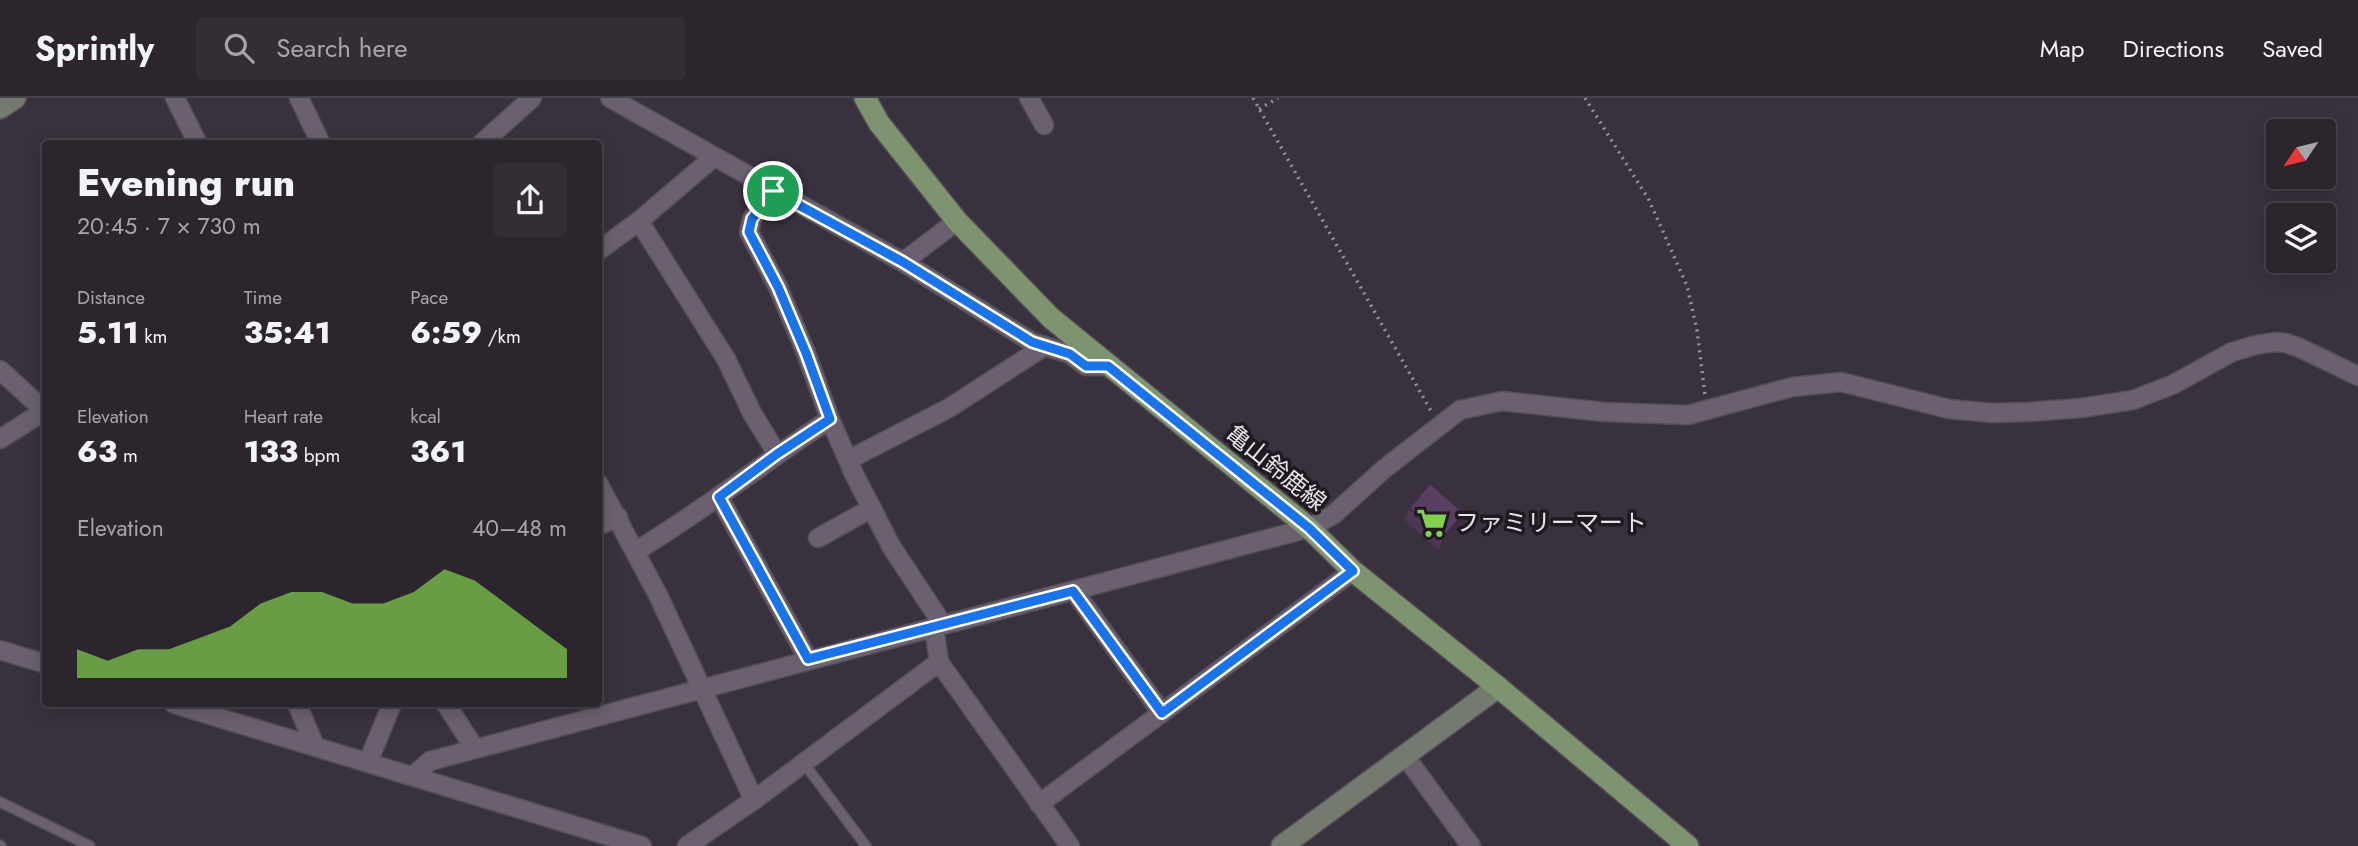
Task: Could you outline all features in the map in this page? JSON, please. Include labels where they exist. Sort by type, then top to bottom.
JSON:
[{"type":"main road","name":"亀山鈴鹿線","points":[[864,98],[879,122],[957,221],[1051,318],[1309,528],[1353,571],[1499,687],[1688,846]]},
{"type":"street","points":[[0,108],[15,98]]},
{"type":"street","points":[[175,98],[196,140]]},
{"type":"street","points":[[299,98],[319,140]]},
{"type":"street","points":[[485,140],[532,98]]},
{"type":"street","points":[[610,98],[903,262],[1032,342],[1070,354],[1086,366],[1108,366]]},
{"type":"street","points":[[1029,98],[1044,125]]},
{"type":"street","points":[[602,248],[639,221],[714,157]]},
{"type":"street","points":[[773,191],[752,219],[749,232],[778,287],[848,460],[891,545],[939,626],[939,662],[1070,846]]},
{"type":"street","points":[[639,221],[726,359],[752,413],[777,454]]},
{"type":"street","points":[[903,262],[957,221]]},
{"type":"street","points":[[413,776],[430,761],[1309,528],[1333,515],[1438,425],[1460,410],[1502,401],[1647,415],[1688,415],[1792,387],[1840,382],[1949,410],[1992,413],[2081,408],[2133,400],[2174,384],[2232,352],[2275,342],[2300,348],[2358,376]]},
{"type":"street","points":[[848,460],[948,408],[1045,346]]},
{"type":"street","points":[[0,370],[42,408]]},
{"type":"street","points":[[0,439],[42,413]]},
{"type":"street","points":[[636,551],[680,525],[830,419]]},
{"type":"street","points":[[602,489],[636,551],[754,800]]},
{"type":"street","points":[[719,497],[808,659]]},
{"type":"street","points":[[818,538],[872,508]]},
{"type":"street","points":[[602,524],[618,517]]},
{"type":"street","points":[[1039,804],[1353,571]]},
{"type":"street","points":[[1073,591],[1162,713]]},
{"type":"street","points":[[0,650],[42,663]]},
{"type":"street","points":[[687,846],[754,800],[939,662]]},
{"type":"street","points":[[1282,846],[1499,687]]},
{"type":"street","points":[[184,707],[642,846]]},
{"type":"street","points":[[298,707],[315,746]]},
{"type":"street","points":[[368,762],[391,707]]},
{"type":"street","points":[[448,707],[475,749]]},
{"type":"street","points":[[1405,756],[1471,846]]},
{"type":"lane","points":[[803,762],[866,846]]},
{"type":"lane","points":[[0,802],[90,846]]},
{"type":"path","points":[[1253,98],[1438,425]]},
{"type":"path","points":[[1259,109],[1278,98]]},
{"type":"path","points":[[1585,98],[1648,200],[1687,286],[1697,330],[1707,411]]},
{"type":"building","points":[[1430,483],[1464,513],[1443,538],[1409,508]]},
{"type":"place","name":"ファミリーマート","points":[[1432,523]]},
{"type":"route","points":[[773,191],[903,262],[1032,342],[1070,354],[1086,366],[1108,366],[1309,528],[1353,571],[1162,713],[1073,591],[808,659],[719,497],[830,419],[778,287],[749,232],[752,219],[773,191]]}]
